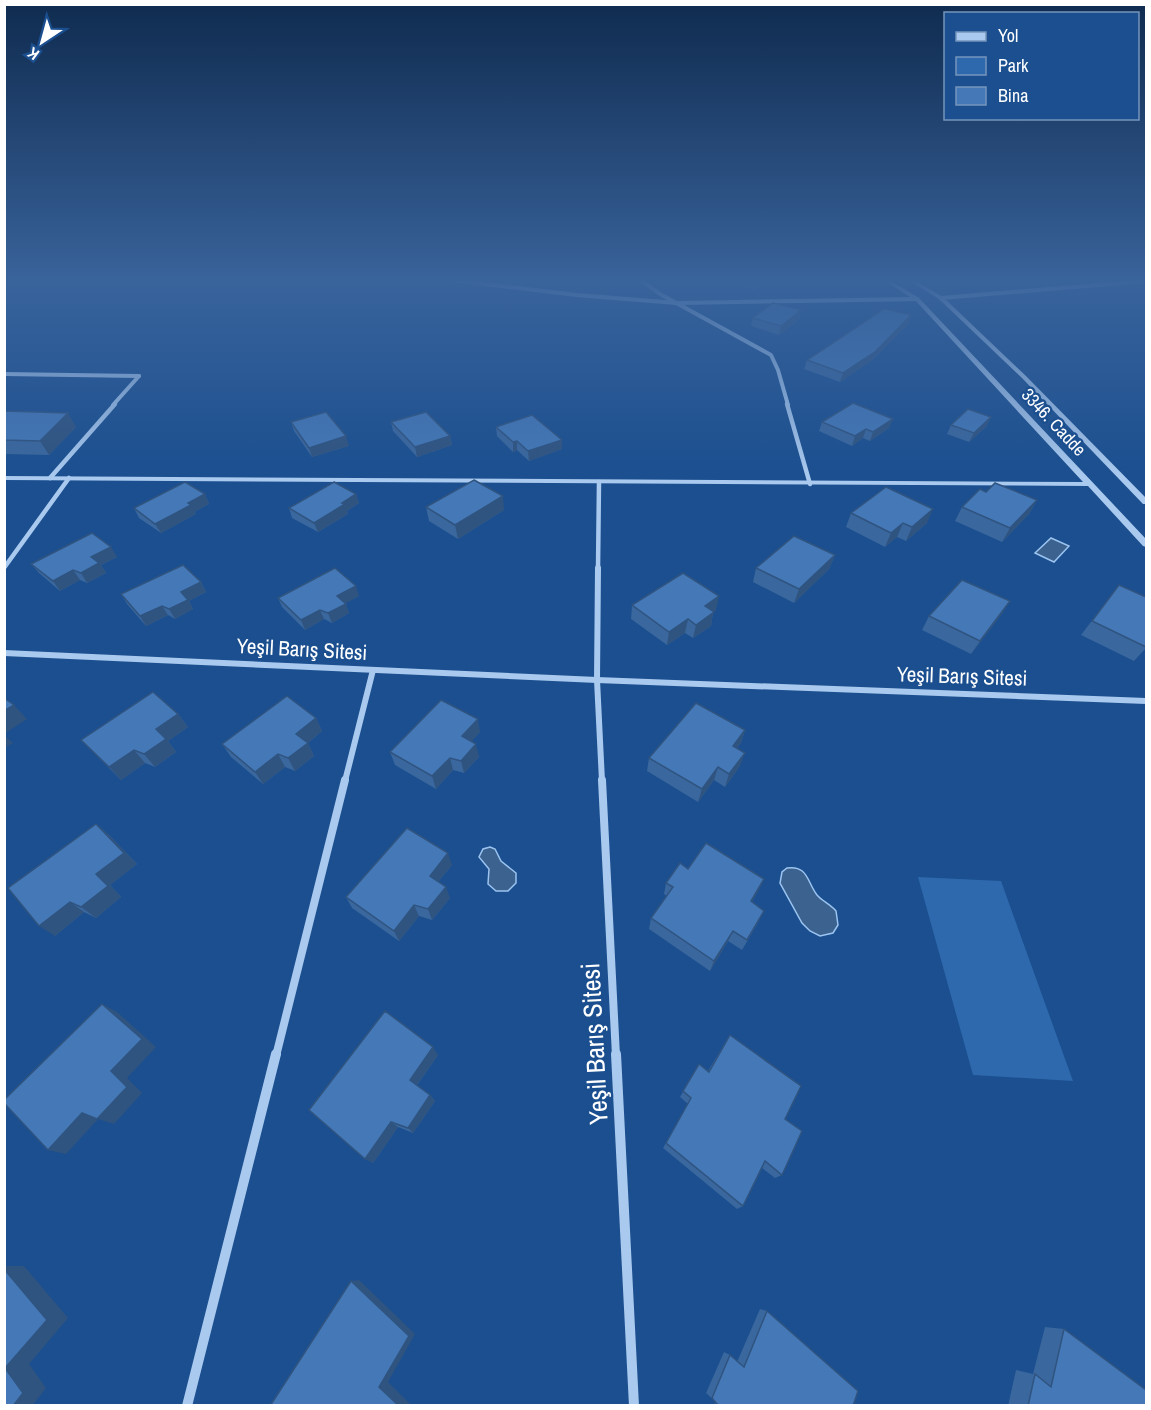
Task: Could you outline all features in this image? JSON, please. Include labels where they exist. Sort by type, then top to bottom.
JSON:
[{"type":"street","points":[[751,344],[771,355],[810,484]]},
{"type":"street","name":"3346. Cadde","points":[[959,344],[1146,544]]},
{"type":"street","name":"3346. Cadde","points":[[990,344],[1146,502]]},
{"type":"street","points":[[4,374],[139,376],[50,478]]},
{"type":"street","points":[[4,478],[1091,484]]},
{"type":"street","points":[[4,568],[69,478]]},
{"type":"street","name":"Yeşil Barış Sitesi","points":[[599,482],[597,680],[634,1406]]},
{"type":"street","name":"Yeşil Barış Sitesi","points":[[4,653],[597,680],[1146,701]]},
{"type":"street","points":[[187,1406],[373,670]]},
{"type":"green space","points":[[918,877],[1001,881],[1073,1081],[973,1075]]},
{"type":"shaded area","points":[[1051,538],[1069,546],[1054,562],[1035,553]]},
{"type":"shaded area","points":[[490,847],[495,849],[501,861],[516,873],[516,883],[508,891],[496,891],[488,884],[489,869],[479,857],[483,849]]},
{"type":"shaded area","points":[[787,868],[799,869],[803,872],[817,895],[836,911],[838,925],[833,933],[820,936],[810,931],[802,923],[780,883],[782,872]]},
{"type":"building","points":[[831,344],[883,344],[875,352],[843,373],[807,360]]},
{"type":"building","points":[[853,403],[893,419],[873,432],[866,429],[855,436],[822,422]]},
{"type":"building","points":[[968,409],[991,417],[974,433],[951,425]]},
{"type":"building","points":[[4,411],[68,413],[40,441],[4,440]]},
{"type":"building","points":[[326,412],[346,436],[309,448],[291,422]]},
{"type":"building","points":[[426,412],[450,436],[415,447],[391,422]]},
{"type":"building","points":[[532,415],[562,440],[528,451],[496,427]]},
{"type":"building","points":[[474,480],[503,496],[455,525],[426,507]]},
{"type":"building","points":[[185,482],[205,494],[188,503],[191,505],[155,524],[134,508]]},
{"type":"building","points":[[334,482],[356,494],[342,503],[345,504],[314,523],[289,508]]},
{"type":"building","points":[[995,483],[1037,500],[1010,528],[962,507],[980,489],[986,492]]},
{"type":"building","points":[[886,487],[933,509],[912,527],[903,523],[891,533],[851,513]]},
{"type":"building","points":[[92,533],[111,547],[91,557],[99,563],[81,573],[73,570],[53,581],[31,564]]},
{"type":"building","points":[[794,536],[835,555],[799,589],[756,568]]},
{"type":"building","points":[[183,565],[201,582],[181,592],[188,600],[169,609],[162,606],[140,616],[121,594]]},
{"type":"building","points":[[335,568],[356,586],[337,596],[346,604],[328,613],[320,610],[301,620],[278,598]]},
{"type":"building","points":[[683,573],[719,596],[705,606],[714,612],[696,625],[688,619],[669,632],[632,605]]},
{"type":"building","points":[[962,580],[1010,601],[980,641],[929,616]]},
{"type":"building","points":[[1119,585],[1146,597],[1146,647],[1092,621]]},
{"type":"building","points":[[153,692],[178,714],[156,729],[166,739],[144,754],[134,750],[109,767],[81,740]]},
{"type":"building","points":[[287,696],[316,718],[296,734],[308,743],[288,758],[278,754],[255,772],[222,744]]},
{"type":"building","points":[[4,698],[14,705],[4,711]]},
{"type":"building","points":[[441,700],[478,719],[462,736],[476,744],[461,761],[450,758],[432,776],[390,752]]},
{"type":"building","points":[[696,703],[745,730],[733,746],[745,753],[729,774],[718,767],[702,789],[649,758]]},
{"type":"building","points":[[96,824],[124,853],[96,874],[108,886],[81,907],[70,902],[39,926],[8,888]]},
{"type":"building","points":[[407,828],[448,853],[430,876],[446,887],[428,909],[414,905],[394,931],[346,897]]},
{"type":"building","points":[[706,843],[764,879],[751,901],[764,911],[747,940],[733,931],[714,961],[651,918],[673,887],[666,883],[680,863],[688,869]]},
{"type":"building","points":[[102,1004],[142,1039],[111,1071],[127,1087],[97,1119],[82,1113],[48,1150],[4,1103],[4,1100]]},
{"type":"building","points":[[385,1011],[433,1047],[410,1080],[430,1095],[408,1128],[391,1122],[365,1159],[309,1110]]},
{"type":"building","points":[[730,1035],[801,1086],[785,1119],[802,1131],[782,1175],[765,1161],[743,1206],[666,1143],[691,1098],[683,1091],[699,1064],[709,1072]]},
{"type":"building","points":[[4,1269],[47,1320],[5,1368],[23,1393],[13,1406],[4,1406]]},
{"type":"building","points":[[351,1281],[409,1336],[379,1387],[399,1406],[270,1406]]},
{"type":"building","points":[[767,1311],[858,1391],[853,1406],[719,1406],[712,1398],[730,1355],[744,1367]]},
{"type":"building","points":[[1064,1329],[1146,1390],[1146,1406],[1028,1406],[1035,1374],[1051,1387]]}]
